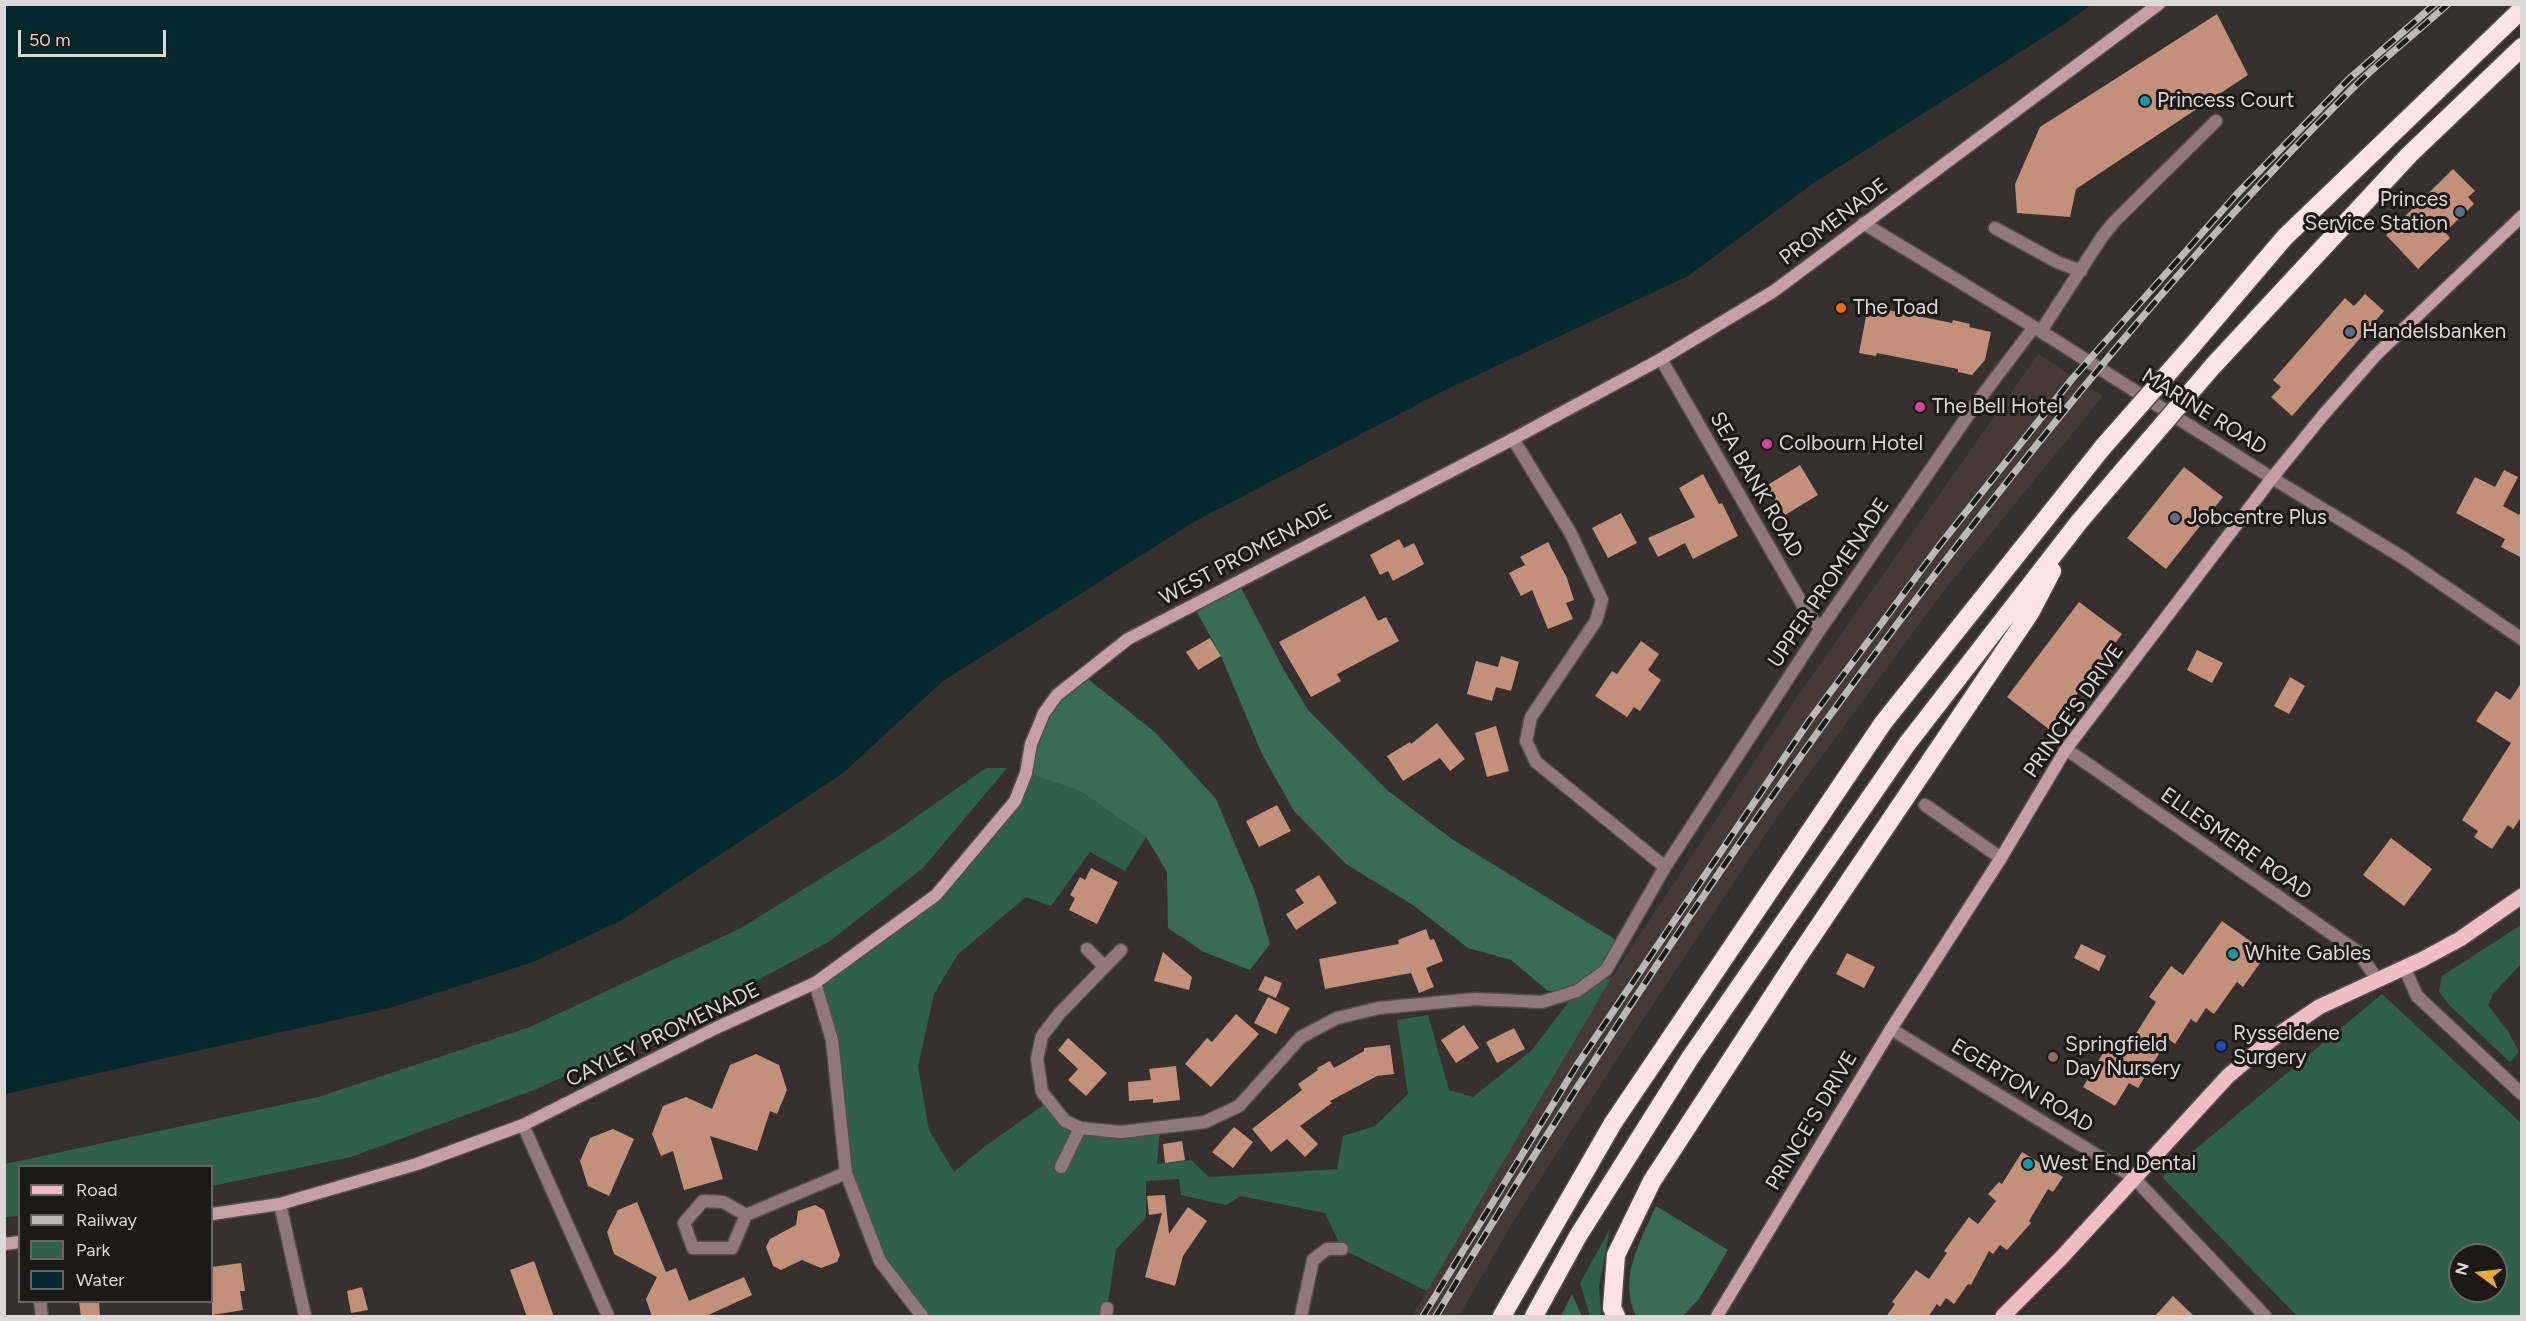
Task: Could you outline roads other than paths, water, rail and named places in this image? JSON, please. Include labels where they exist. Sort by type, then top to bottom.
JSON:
[{"type":"highway","points":[[1490,1317],[1613,1123],[1883,723],[2103,447],[2285,237],[2522,9]]},
{"type":"highway","points":[[1534,1317],[1578,1236],[1696,1048],[1907,744],[2079,522],[2214,366],[2409,155],[2522,47]]},
{"type":"highway","points":[[1616,1317],[1612,1308],[1616,1255],[1652,1181],[1798,957],[2030,613],[2079,522]]},
{"type":"highway","points":[[1502,1317],[1613,1123]]},
{"type":"main road","points":[[2003,1317],[2062,1257],[2228,1076],[2272,1039],[2319,1007],[2460,939],[2522,896]]},
{"type":"street","name":"PROMENADE","points":[[1513,439],[1661,358],[1774,291],[2159,4]]},
{"type":"street","name":"UPPER PROMENADE","points":[[1080,1128],[1121,1132],[1205,1122],[1239,1106],[1301,1037],[1338,1018],[1379,1008],[1475,999],[1542,1002],[1577,991],[1606,970],[1665,867],[1821,628],[1978,401],[2037,329],[2081,271],[2114,222],[2216,121]]},
{"type":"street","name":"PRINCE'S DRIVE","points":[[1717,1317],[1891,1029],[2001,858],[2066,749],[2272,478],[2376,355],[2522,216]]},
{"type":"street","name":"MARINE ROAD","points":[[1863,223],[2037,329],[2272,478],[2403,556],[2522,639]]},
{"type":"street","points":[[1995,228],[2057,262],[2081,271]]},
{"type":"street","name":"SEA BANK ROAD","points":[[1661,358],[1809,616],[1821,628]]},
{"type":"street","points":[[1513,439],[1570,532],[1602,600],[1596,621],[1531,717],[1526,741],[1536,762],[1665,867]]},
{"type":"street","name":"WEST PROMENADE","points":[[1032,744],[1044,713],[1057,695],[1128,639],[1513,439]]},
{"type":"street","name":"CAYLEY PROMENADE","points":[[213,1214],[280,1204],[417,1164],[523,1125],[716,1028],[815,983],[936,895],[1015,801],[1026,772],[1032,744]]},
{"type":"street","name":"ELLESMERE ROAD","points":[[2066,749],[2358,952],[2377,979]]},
{"type":"street","points":[[1925,805],[2001,858]]},
{"type":"street","points":[[1087,949],[1104,966]]},
{"type":"street","points":[[1061,1167],[1080,1128],[1065,1121],[1042,1092],[1037,1059],[1042,1036],[1059,1014],[1121,950]]},
{"type":"street","points":[[2404,968],[2417,996],[2522,1094]]},
{"type":"street","points":[[815,983],[832,1040],[846,1173],[880,1261],[922,1317]]},
{"type":"street","name":"EGERTON ROAD","points":[[1891,1029],[2133,1177],[2265,1317]]},
{"type":"street","points":[[523,1125],[608,1317]]},
{"type":"street","points":[[746,1215],[723,1202],[703,1201],[684,1223],[693,1248],[732,1248],[746,1215],[846,1173]]},
{"type":"street","points":[[280,1204],[305,1317]]},
{"type":"street","points":[[1301,1317],[1313,1260],[1327,1249],[1342,1249]]},
{"type":"water","points":[[5,4],[2091,5],[1815,182],[1688,276],[1443,391],[1192,523],[943,681],[843,773],[622,920],[533,962],[393,1007],[5,1094]]},
{"type":"railway","points":[[1423,1316],[1577,1065],[1809,721],[1939,546],[2072,379],[2236,195],[2349,79],[2435,4]]},
{"type":"railway","points":[[1436,1316],[1569,1101],[1707,890],[1853,683],[1929,582],[2090,380],[2218,230],[2354,87],[2448,4]]},
{"type":"place","name":"Princess Court","points":[[2145,101]]},
{"type":"place","name":"Princes Service Station","points":[[2460,212]]},
{"type":"place","name":"The Toad","points":[[1841,308]]},
{"type":"place","name":"Handelsbanken","points":[[2350,332]]},
{"type":"place","name":"The Bell Hotel","points":[[1920,407]]},
{"type":"place","name":"Colbourn Hotel","points":[[1767,444]]},
{"type":"place","name":"Jobcentre Plus","points":[[2175,518]]},
{"type":"place","name":"White Gables","points":[[2233,954]]},
{"type":"place","name":"Rysseldene Surgery","points":[[2221,1046]]},
{"type":"place","name":"Springfield Day Nursery","points":[[2053,1057]]},
{"type":"place","name":"West End Dental","points":[[2028,1164]]}]
